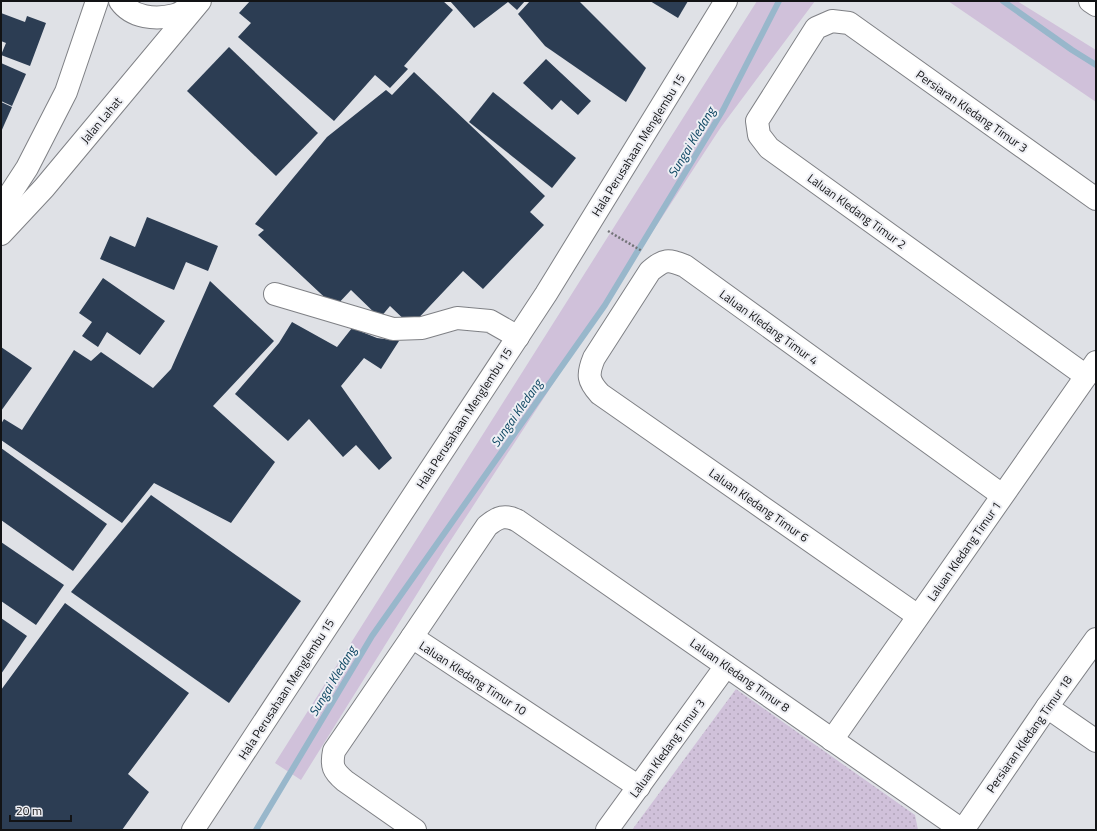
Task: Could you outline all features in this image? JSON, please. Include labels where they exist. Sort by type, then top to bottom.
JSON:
[{"type":"street","points":[[1,208],[27,168],[66,92],[97,1]]},
{"type":"street","points":[[120,1],[132,12],[150,18],[174,15],[199,2]]},
{"type":"street","name":"Hala Perusahaan Menglembu 15","points":[[193,830],[518,337],[726,1]]},
{"type":"street","points":[[1090,1],[1096,5]]},
{"type":"street","name":"Jalan Lahat","points":[[1,234],[44,188],[199,2]]},
{"type":"street","name":"Laluan Kledang Timur 2","points":[[849,23],[832,21],[816,28],[757,121],[759,135],[769,148],[1091,369]]},
{"type":"street","name":"Persiaran Kledang Timur 3","points":[[849,23],[1096,199]]},
{"type":"street","name":"Laluan Kledang Timur 4","points":[[600,394],[591,385],[588,372],[594,358],[650,271],[661,262],[671,261],[685,266],[1002,495]]},
{"type":"street","points":[[275,294],[392,329],[422,328],[457,318],[490,321],[518,337]]},
{"type":"street","name":"Laluan Kledang Timur 1","points":[[832,740],[1091,369]]},
{"type":"street","name":"Laluan Kledang Timur 6","points":[[600,394],[918,616]]},
{"type":"street","name":"Laluan Kledang Timur 8","points":[[412,638],[487,526],[495,519],[509,516],[963,830]]},
{"type":"street","name":"Laluan Kledang Timur 10","points":[[415,830],[344,781],[335,773],[332,763],[334,751],[412,638],[639,787]]},
{"type":"street","name":"Persiaran Kledang Timur 18","points":[[963,830],[1047,707],[1096,639]]},
{"type":"street","name":"Laluan Kledang Timur 3","points":[[607,830],[726,666]]},
{"type":"street","points":[[1047,707],[1096,741]]},
{"type":"path","points":[[617,236],[644,252]]},
{"type":"shaded area","points":[[757,1],[815,1],[721,127],[445,549],[301,780],[275,763]]},
{"type":"shaded area","points":[[948,1],[1017,1],[1096,50],[1096,102]]},
{"type":"shaded area","points":[[736,689],[915,815],[918,830],[632,830]]},
{"type":"building","points":[[250,1],[443,1],[453,10],[404,66],[408,69],[390,88],[375,75],[334,121],[238,37],[251,23],[239,13]]},
{"type":"building","points":[[450,1],[525,1],[517,10],[508,2],[474,28]]},
{"type":"building","points":[[530,1],[579,1],[646,68],[626,102],[545,46],[518,14]]},
{"type":"building","points":[[650,1],[688,1],[678,18]]},
{"type":"building","points":[[1,13],[25,22],[27,16],[46,23],[30,66],[1,55],[6,43],[1,41]]},
{"type":"building","points":[[229,47],[318,133],[276,176],[187,91]]},
{"type":"building","points":[[546,59],[591,101],[578,115],[561,100],[552,110],[523,83]]},
{"type":"building","points":[[1,63],[26,74],[12,106],[1,101]]},
{"type":"building","points":[[414,72],[545,196],[530,212],[544,225],[483,289],[463,271],[411,326],[390,306],[380,318],[351,290],[335,307],[258,235],[264,230],[255,224],[327,137],[386,90],[392,95]]},
{"type":"building","points":[[493,92],[576,158],[552,188],[469,122]]},
{"type":"building","points":[[1,102],[12,107],[1,132]]},
{"type":"building","points":[[147,217],[218,246],[208,271],[186,262],[174,290],[100,259],[110,236],[135,247]]},
{"type":"building","points":[[103,278],[165,321],[140,355],[107,332],[98,347],[82,336],[92,322],[79,313]]},
{"type":"building","points":[[210,281],[274,341],[213,406],[275,462],[231,523],[154,483],[122,523],[1,440],[1,424],[4,419],[22,430],[74,350],[91,361],[101,352],[153,388],[171,369]]},
{"type":"building","points":[[292,322],[337,347],[352,328],[377,338],[399,341],[381,369],[364,358],[341,386],[392,458],[379,470],[356,445],[343,457],[309,419],[288,441],[235,394],[279,343]]},
{"type":"building","points":[[1,347],[32,368],[1,411]]},
{"type":"building","points":[[1,448],[107,524],[73,571],[1,520]]},
{"type":"building","points":[[151,495],[301,601],[229,703],[71,592]]},
{"type":"building","points":[[1,542],[64,585],[36,625],[1,601]]},
{"type":"building","points":[[65,603],[189,693],[128,774],[149,792],[122,830],[1,830],[1,690]]},
{"type":"building","points":[[1,618],[27,636],[1,674]]},
{"type":"waterway","name":"Sungai Kledang","points":[[256,830],[372,636],[605,305],[723,110],[779,1]]},
{"type":"waterway","name":"Sungai Kledang","points":[[1003,1],[1072,50],[1096,65]]}]
